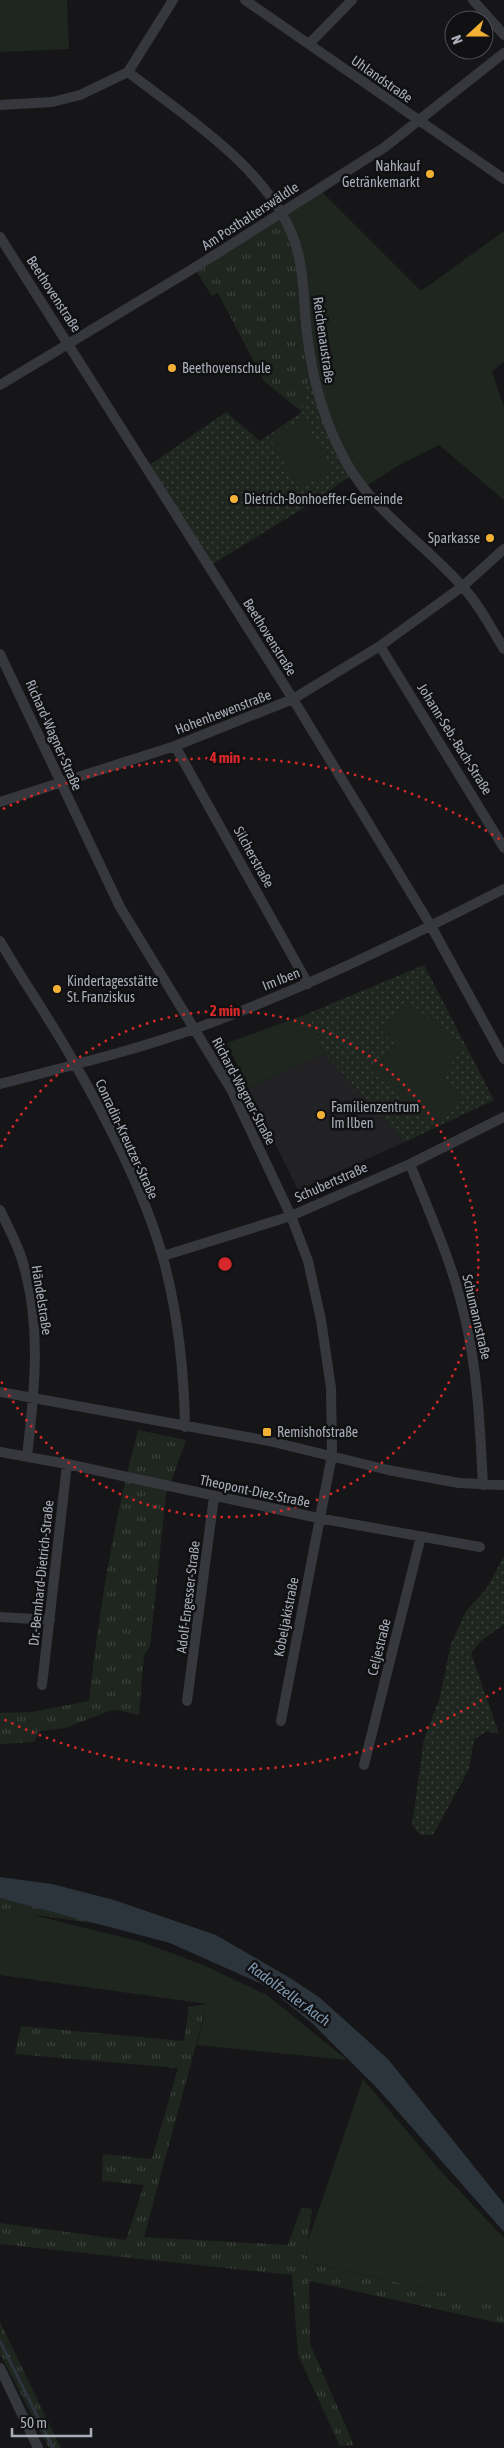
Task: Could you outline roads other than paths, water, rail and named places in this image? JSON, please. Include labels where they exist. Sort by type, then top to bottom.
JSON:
[{"type":"street","points":[[0,105],[52,102],[80,95],[128,72],[173,0]]},
{"type":"street","name":"Uhlandstraße","points":[[245,0],[504,180]]},
{"type":"street","points":[[309,44],[352,0]]},
{"type":"street","points":[[472,0],[504,35]]},
{"type":"street","name":"Am Posthalterswäldle","points":[[0,385],[281,213],[420,122],[504,53]]},
{"type":"street","name":"Reichenaustraße","points":[[128,72],[231,154],[271,198],[281,213],[292,232],[298,255],[315,385],[321,406],[338,446],[363,488],[463,586],[504,649]]},
{"type":"street","name":"Beethovenstraße","points":[[0,237],[293,699],[431,926],[504,1059]]},
{"type":"street","name":"Hohenhewenstraße","points":[[0,802],[175,746],[293,699],[380,646],[463,586],[504,549]]},
{"type":"street","name":"Johann-Seb.-Bach-Straße","points":[[380,646],[504,848]]},
{"type":"street","name":"Richard-Wagner-Straße","points":[[0,654],[120,907],[232,1092],[290,1216],[308,1260],[321,1320],[331,1388],[332,1455],[318,1518]]},
{"type":"street","name":"Silcherstraße","points":[[175,746],[308,984]]},
{"type":"street","name":"Im Iben","points":[[0,1084],[195,1028],[308,984],[504,889]]},
{"type":"street","name":"Conradin-Kreutzer-Straße","points":[[0,941],[75,1064],[133,1178],[163,1256],[177,1319],[184,1386],[184,1427]]},
{"type":"street","name":"Schubertstraße","points":[[163,1256],[290,1216],[410,1164],[504,1117]]},
{"type":"street","name":"Schumannstraße","points":[[410,1164],[441,1239],[465,1318],[478,1387],[483,1485]]},
{"type":"street","name":"Händelstraße","points":[[0,1210],[19,1250],[31,1299],[35,1340],[34,1398]]},
{"type":"street","points":[[0,1392],[332,1455],[388,1470],[459,1483],[504,1485]]},
{"type":"street","points":[[27,1456],[34,1398]]},
{"type":"street","name":"Theopont-Diez-Straße","points":[[0,1452],[67,1464],[318,1518],[480,1547]]},
{"type":"street","name":"Dr.-Bernhard-Dietrich-Straße","points":[[42,1685],[67,1464]]},
{"type":"street","name":"Adolf-Engesser-Straße","points":[[187,1701],[214,1497]]},
{"type":"street","name":"Kobeljakistraße","points":[[281,1721],[318,1518]]},
{"type":"street","name":"Celjestraße","points":[[364,1765],[421,1536]]},
{"type":"street","points":[[0,1617],[50,1620]]},
{"type":"street","points":[[0,2368],[38,2448]]},
{"type":"water","name":"Radolfzeller Aach","points":[[0,1877],[52,1884],[114,1900],[216,1935],[319,1997],[388,2059],[504,2204],[504,2232],[378,2089],[313,2024],[266,1986],[170,1943],[0,1898]]},
{"type":"waterway","points":[[0,2341],[53,2448]]},
{"type":"place","name":"Nahkauf Getränkemarkt","points":[[430,174]]},
{"type":"place","name":"Beethovenschule","points":[[172,368]]},
{"type":"place","name":"Dietrich-Bonhoeffer-Gemeinde","points":[[234,499]]},
{"type":"place","name":"Sparkasse","points":[[490,538]]},
{"type":"place","name":"Kindertagesstätte St. Franziskus","points":[[57,989]]},
{"type":"place","name":"Familienzentrum Im Ilben","points":[[321,1115]]},
{"type":"place","name":"Remishofstraße","points":[[267,1432]]}]
